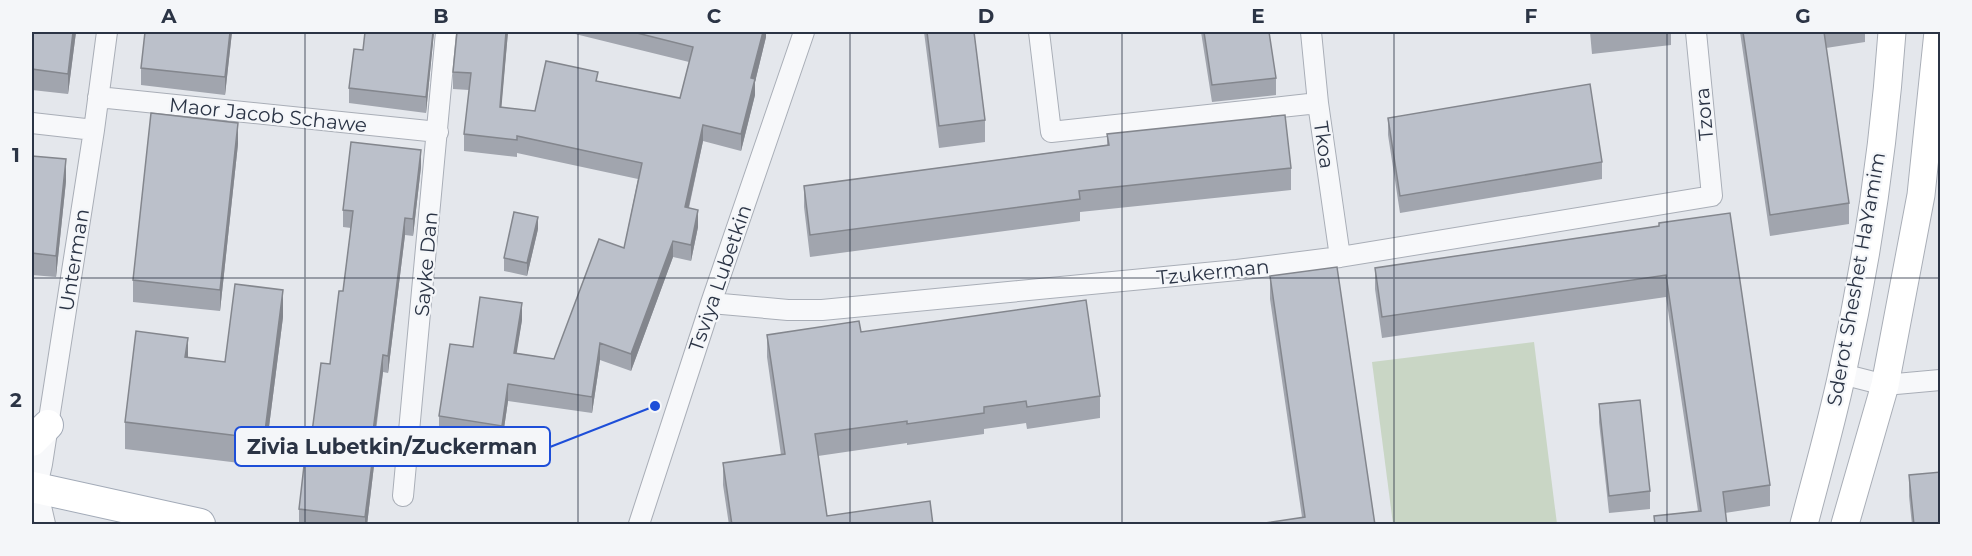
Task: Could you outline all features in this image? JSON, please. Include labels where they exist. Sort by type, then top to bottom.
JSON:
[{"type":"main road","points":[[33,494],[200,525]]},
{"type":"street","name":"Unterman","points":[[33,494],[40,433],[94,130],[107,32]]},
{"type":"street","name":"Sayke Dan","points":[[404,496],[446,32]]},
{"type":"street","name":"Tsviya Lubetkin","points":[[639,525],[711,303],[804,32]]},
{"type":"street","points":[[1039,32],[1051,132],[1318,103]]},
{"type":"street","name":"Tkoa","points":[[1311,32],[1318,103],[1340,257]]},
{"type":"street","name":"Tzora","points":[[1696,32],[1712,196]]},
{"type":"street","name":"Sderot Sheshet HaYamim","points":[[1804,525],[1842,374],[1873,210],[1889,80],[1892,32]]},
{"type":"street","points":[[1845,525],[1885,385],[1921,195],[1938,32]]},
{"type":"street","name":"Maor Jacob Schawe","points":[[98,97],[438,132]]},
{"type":"street","points":[[32,123],[94,130]]},
{"type":"street","name":"Tzukerman","points":[[711,303],[788,310],[822,310],[1237,270],[1340,257],[1712,196]]},
{"type":"street","points":[[1842,374],[1885,385],[1941,380]]},
{"type":"street","points":[[33,494],[45,525]]},
{"type":"green space","points":[[1534,342],[1557,524],[1393,524],[1372,362]]},
{"type":"building","points":[[32,32],[73,32],[68,74],[32,69]]},
{"type":"building","points":[[145,32],[230,32],[225,77],[141,68]]},
{"type":"building","points":[[365,32],[433,32],[426,97],[349,88],[354,49],[363,50]]},
{"type":"building","points":[[457,32],[506,32],[500,107],[535,111],[546,61],[598,72],[596,81],[680,98],[693,47],[633,32],[763,32],[751,78],[755,79],[741,134],[703,125],[685,207],[698,210],[691,245],[673,241],[631,354],[600,343],[592,397],[508,384],[502,426],[439,416],[450,344],[473,347],[480,297],[522,303],[514,353],[554,359],[599,239],[624,248],[642,163],[517,136],[517,140],[464,134],[471,73],[453,72]]},
{"type":"building","points":[[927,32],[974,32],[985,120],[939,126]]},
{"type":"building","points":[[1204,32],[1269,32],[1276,78],[1212,85]]},
{"type":"building","points":[[1743,32],[1824,32],[1849,203],[1770,215]]},
{"type":"building","points":[[1590,84],[1602,162],[1400,196],[1388,118]]},
{"type":"building","points":[[151,113],[238,123],[220,290],[133,280]]},
{"type":"building","points":[[1285,115],[1291,168],[1079,191],[1080,199],[810,235],[804,186],[1109,145],[1107,134]]},
{"type":"building","points":[[351,142],[421,150],[413,219],[405,218],[388,356],[383,355],[365,517],[299,509],[308,431],[312,432],[321,363],[330,364],[339,291],[343,291],[353,211],[343,210]]},
{"type":"building","points":[[32,156],[66,159],[56,256],[32,253]]},
{"type":"building","points":[[514,212],[538,217],[527,263],[504,258]]},
{"type":"building","points":[[1730,213],[1770,485],[1723,492],[1727,525],[1655,525],[1654,516],[1701,511],[1666,275],[1382,317],[1375,268],[1659,226],[1659,223]]},
{"type":"building","points":[[1337,267],[1375,525],[1251,525],[1305,517],[1270,276]]},
{"type":"building","points":[[235,284],[283,290],[264,439],[125,422],[136,331],[188,338],[185,357],[225,362]]},
{"type":"building","points":[[1086,300],[1100,396],[1027,407],[1026,401],[984,407],[984,413],[815,434],[827,516],[930,501],[933,525],[732,525],[723,463],[785,454],[767,335],[859,321],[861,332]]},
{"type":"building","points":[[1640,400],[1650,491],[1609,496],[1599,404]]},
{"type":"building","points":[[1941,472],[1941,525],[1914,525],[1909,475]]},
{"type":"place","name":"Zivia Lubetkin/Zuckerman","points":[[655,406]]}]
